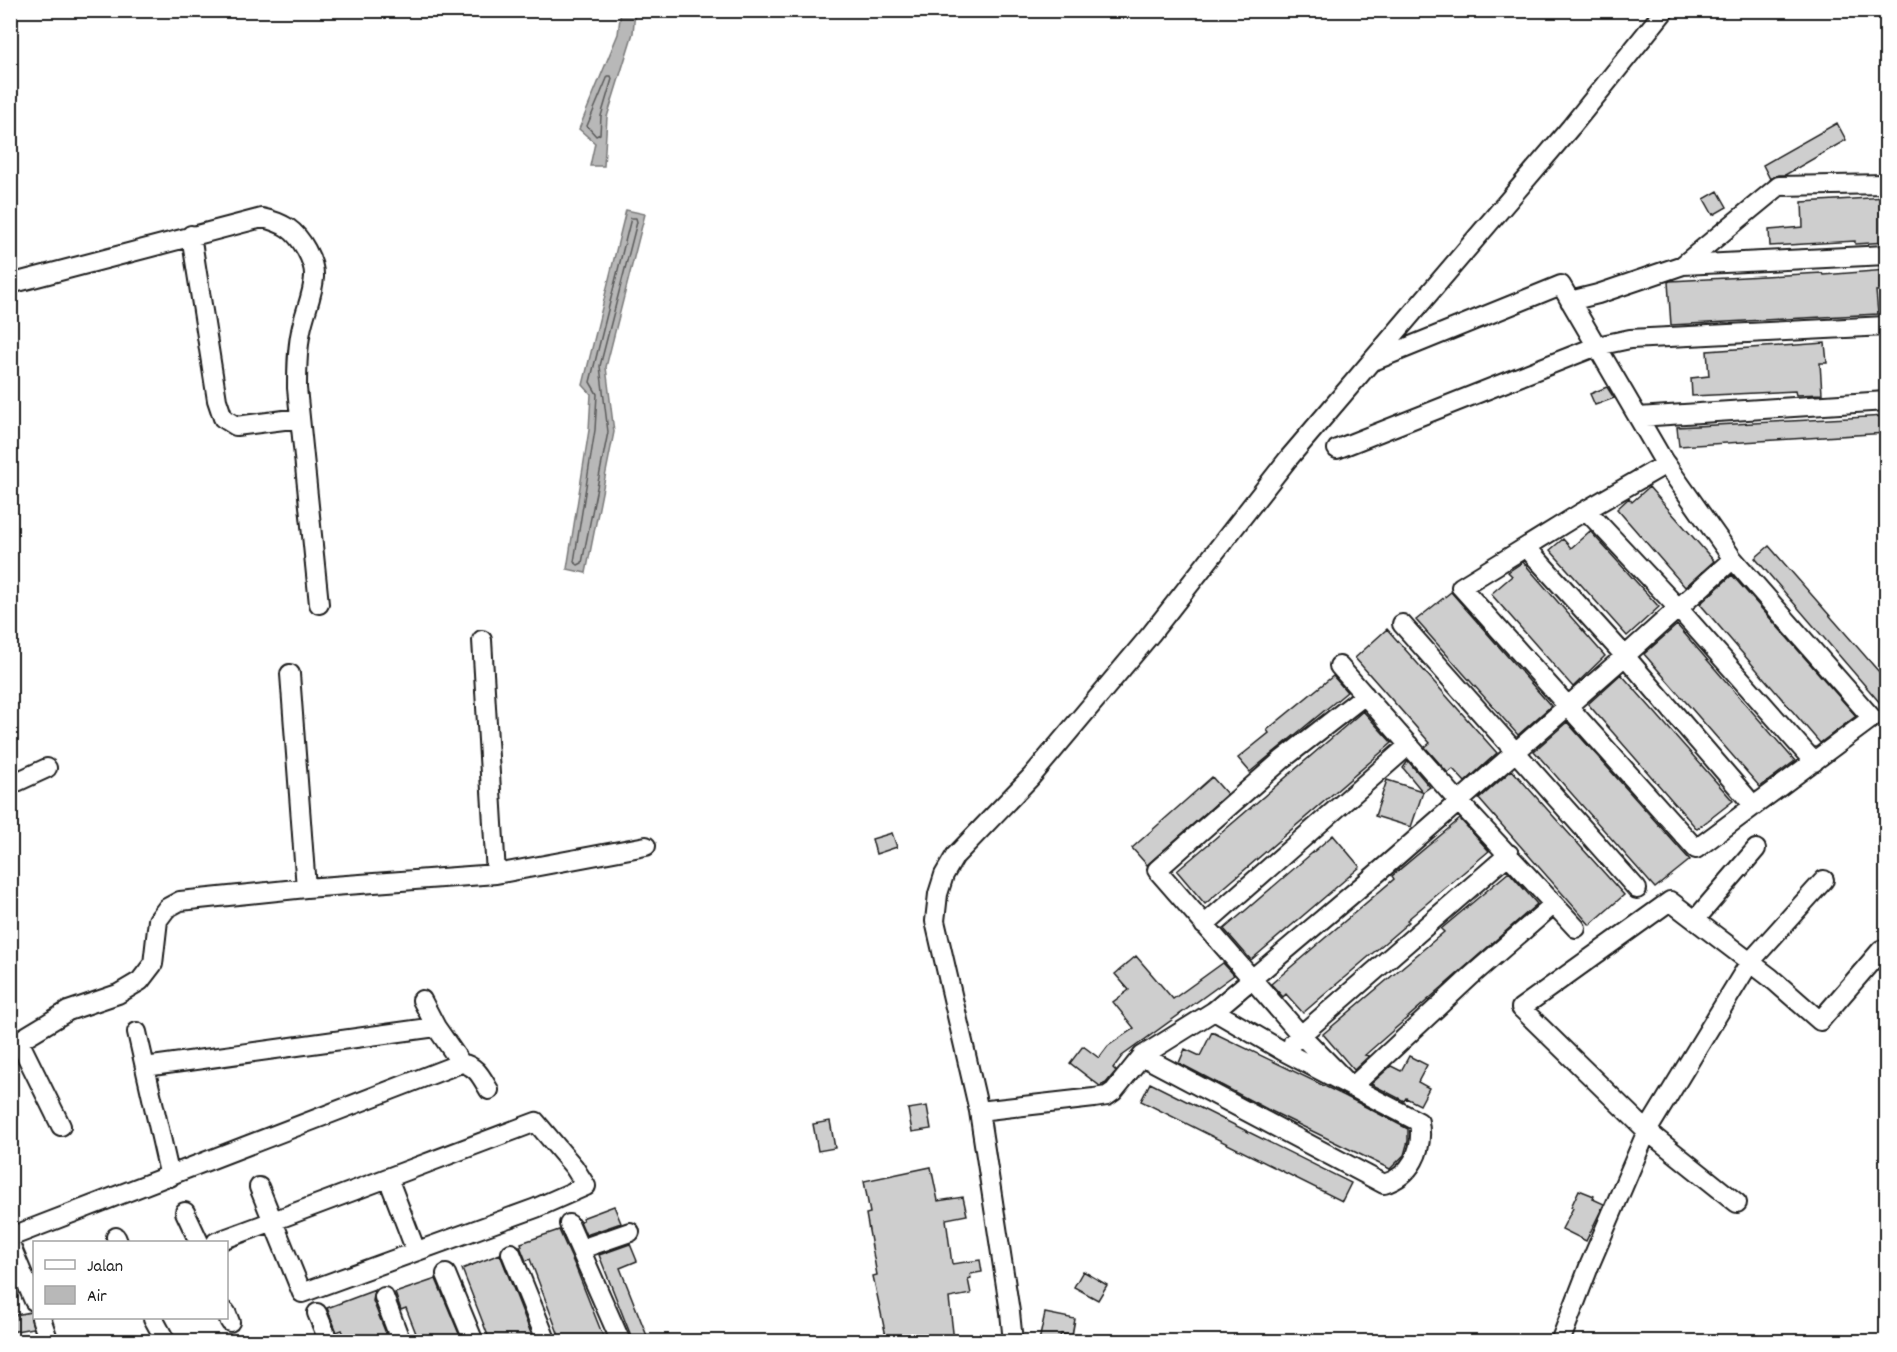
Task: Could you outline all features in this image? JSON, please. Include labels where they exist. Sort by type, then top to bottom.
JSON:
[{"type":"street","points":[[1013,1341],[979,1111],[935,921],[938,894],[944,874],[955,856],[1031,777],[1151,633],[1288,459],[1571,127],[1665,10]]},
{"type":"street","points":[[1683,265],[1779,186],[1887,184]]},
{"type":"street","points":[[10,284],[262,218],[278,222],[291,230],[305,249],[314,273],[297,356],[297,388],[319,604]]},
{"type":"street","points":[[191,235],[217,400],[223,418],[236,426],[300,418]]},
{"type":"street","points":[[1570,301],[1598,294],[1683,265],[1887,255]]},
{"type":"street","points":[[1371,362],[1561,285],[1666,464],[1733,559],[1872,718],[1696,849],[1461,587],[1666,464]]},
{"type":"street","points":[[1337,449],[1597,346],[1630,339],[1887,326]]},
{"type":"street","points":[[1638,417],[1887,401]]},
{"type":"street","points":[[1586,510],[1678,608],[1814,762]]},
{"type":"street","points":[[1526,547],[1754,806]]},
{"type":"street","points":[[979,1111],[1107,1096],[1142,1056],[1214,1011],[1382,869],[1625,657],[1733,559]]},
{"type":"street","points":[[1402,624],[1637,890]]},
{"type":"street","points":[[482,640],[496,874]]},
{"type":"street","points":[[1339,666],[1458,801],[1576,928]]},
{"type":"street","points":[[290,674],[306,888]]},
{"type":"street","points":[[1352,1087],[1300,1034],[1157,870],[1283,759],[1365,694]]},
{"type":"street","points":[[1204,925],[1409,745]]},
{"type":"street","points":[[10,785],[47,768]]},
{"type":"street","points":[[61,1126],[15,1044],[68,1011],[118,994],[140,981],[153,964],[158,920],[167,908],[180,901],[306,888],[496,874],[646,846]]},
{"type":"street","points":[[1695,920],[1756,849]]},
{"type":"street","points":[[1283,1051],[1509,854]]},
{"type":"street","points":[[1560,1341],[1647,1131],[1750,962],[1824,880]]},
{"type":"street","points":[[1737,1203],[1647,1131],[1521,1008],[1670,901],[1750,962],[1820,1021],[1881,950]]},
{"type":"street","points":[[1352,1087],[1471,976],[1554,904]]},
{"type":"street","points":[[422,1000],[436,1027],[460,1063]]},
{"type":"street","points":[[1142,1056],[1384,1184],[1397,1180],[1408,1171],[1420,1140],[1419,1122],[1283,1051],[1214,1011]]},
{"type":"street","points":[[144,1067],[436,1027]]},
{"type":"street","points":[[137,1032],[170,1177]]},
{"type":"street","points":[[10,1237],[460,1063],[473,1066],[489,1090]]},
{"type":"street","points":[[219,1241],[274,1221],[536,1122],[574,1167],[586,1186],[536,1208],[302,1293],[274,1221],[259,1187]]},
{"type":"street","points":[[388,1178],[417,1251]]},
{"type":"street","points":[[185,1212],[198,1241]]},
{"type":"street","points":[[569,1224],[621,1341]]},
{"type":"street","points":[[581,1249],[630,1232]]},
{"type":"street","points":[[10,1244],[33,1299]]},
{"type":"street","points":[[511,1253],[547,1341]]},
{"type":"street","points":[[446,1274],[474,1341]]},
{"type":"street","points":[[384,1297],[401,1341]]},
{"type":"street","points":[[317,1313],[329,1341]]},
{"type":"street","points":[[42,1319],[49,1341]]},
{"type":"street","points":[[154,1319],[165,1340]]},
{"type":"path","points":[[10,704],[19,704]]},
{"type":"water","points":[[621,10],[635,11],[633,33],[607,117],[604,166],[590,166],[595,143],[579,129],[618,34]]},
{"type":"water","points":[[626,210],[645,214],[606,367],[614,432],[586,573],[567,569],[589,430],[591,394],[583,385]]},
{"type":"building","points":[[1837,123],[1846,140],[1785,175],[1778,175],[1770,179],[1763,165]]},
{"type":"building","points":[[1718,191],[1727,207],[1713,215],[1704,199]]},
{"type":"building","points":[[1887,197],[1887,242],[1855,244],[1855,241],[1770,246],[1769,230],[1803,227],[1802,202]]},
{"type":"building","points":[[1887,270],[1887,290],[1876,291],[1878,314],[1671,325],[1668,282],[1670,281]]},
{"type":"building","points":[[1825,343],[1827,363],[1820,363],[1822,394],[1796,395],[1795,391],[1692,396],[1691,378],[1709,376],[1707,351]]},
{"type":"building","points":[[1607,387],[1614,398],[1595,405],[1590,394]]},
{"type":"building","points":[[1887,416],[1887,433],[1679,446],[1677,427]]},
{"type":"building","points":[[1649,487],[1714,561],[1685,587],[1617,509],[1629,498],[1632,502]]},
{"type":"building","points":[[1590,531],[1659,607],[1627,636],[1550,550],[1563,539],[1571,548]]},
{"type":"building","points":[[1769,546],[1887,681],[1887,711],[1755,558]]},
{"type":"building","points":[[1523,562],[1605,656],[1573,687],[1491,594],[1512,576],[1508,572]]},
{"type":"building","points":[[1732,575],[1856,716],[1820,743],[1700,604]]},
{"type":"building","points":[[1451,592],[1551,706],[1518,735],[1416,620]]},
{"type":"building","points":[[1677,625],[1795,761],[1760,787],[1644,654]]},
{"type":"building","points":[[1387,629],[1497,753],[1465,782],[1453,769],[1448,773],[1425,747],[1430,743],[1355,658]]},
{"type":"building","points":[[1621,674],[1733,801],[1697,829],[1588,704]]},
{"type":"building","points":[[1333,676],[1347,692],[1250,772],[1238,758],[1269,733],[1267,730]]},
{"type":"building","points":[[1363,711],[1392,743],[1205,904],[1177,871]]},
{"type":"building","points":[[1567,722],[1690,860],[1655,888],[1534,751]]},
{"type":"building","points":[[1408,761],[1430,787],[1423,792],[1411,827],[1375,816],[1387,780],[1422,791],[1403,768]]},
{"type":"building","points":[[1512,770],[1624,895],[1590,925],[1479,799]]},
{"type":"building","points":[[1212,777],[1227,794],[1147,865],[1132,848]]},
{"type":"building","points":[[1460,819],[1489,851],[1407,920],[1409,922],[1303,1013],[1286,994],[1283,997],[1271,984]]},
{"type":"building","points":[[892,833],[897,847],[876,854],[872,839]]},
{"type":"building","points":[[1333,835],[1360,867],[1251,960],[1224,929]]},
{"type":"building","points":[[1509,872],[1537,904],[1365,1055],[1369,1056],[1354,1070],[1323,1034],[1444,932],[1441,929]]},
{"type":"building","points":[[1136,956],[1173,999],[1223,963],[1234,975],[1122,1056],[1113,1068],[1116,1071],[1106,1083],[1100,1086],[1070,1063],[1083,1046],[1099,1058],[1108,1046],[1134,1028],[1113,1002],[1129,990],[1115,974]]},
{"type":"building","points":[[1212,1032],[1408,1129],[1408,1141],[1404,1155],[1390,1169],[1179,1063],[1185,1049],[1200,1056]]},
{"type":"building","points":[[1409,1056],[1427,1065],[1418,1082],[1429,1088],[1420,1105],[1406,1098],[1404,1101],[1371,1084],[1391,1066],[1401,1071]]},
{"type":"building","points":[[1150,1083],[1351,1183],[1342,1201],[1141,1101]]},
{"type":"building","points":[[927,1106],[931,1129],[912,1132],[908,1109]]},
{"type":"building","points":[[830,1121],[835,1148],[818,1151],[813,1124]]},
{"type":"building","points":[[931,1167],[938,1201],[963,1197],[967,1215],[946,1219],[952,1264],[980,1260],[982,1272],[970,1274],[971,1278],[968,1279],[971,1294],[949,1298],[954,1341],[936,1341],[934,1336],[928,1335],[887,1341],[873,1276],[877,1275],[866,1214],[870,1213],[864,1181]]},
{"type":"building","points":[[1579,1190],[1594,1196],[1593,1199],[1604,1204],[1586,1241],[1562,1229]]},
{"type":"building","points":[[614,1206],[621,1223],[586,1235],[580,1221],[583,1220],[582,1218]]},
{"type":"building","points":[[559,1230],[605,1341],[561,1341],[530,1259],[526,1261],[521,1243]]},
{"type":"building","points":[[630,1244],[637,1261],[620,1268],[649,1341],[633,1341],[599,1255]]},
{"type":"building","points":[[500,1254],[534,1341],[490,1341],[462,1269]]},
{"type":"building","points":[[1083,1271],[1107,1285],[1098,1300],[1074,1287]]},
{"type":"building","points":[[436,1279],[462,1341],[419,1341],[406,1308],[401,1310],[395,1293]]},
{"type":"building","points":[[375,1290],[373,1301],[389,1341],[347,1341],[342,1330],[337,1332],[327,1308]]},
{"type":"building","points":[[31,1312],[33,1328],[10,1332],[10,1316]]},
{"type":"building","points":[[1045,1313],[1075,1319],[1072,1336],[1061,1334],[1058,1341],[1039,1341]]}]
